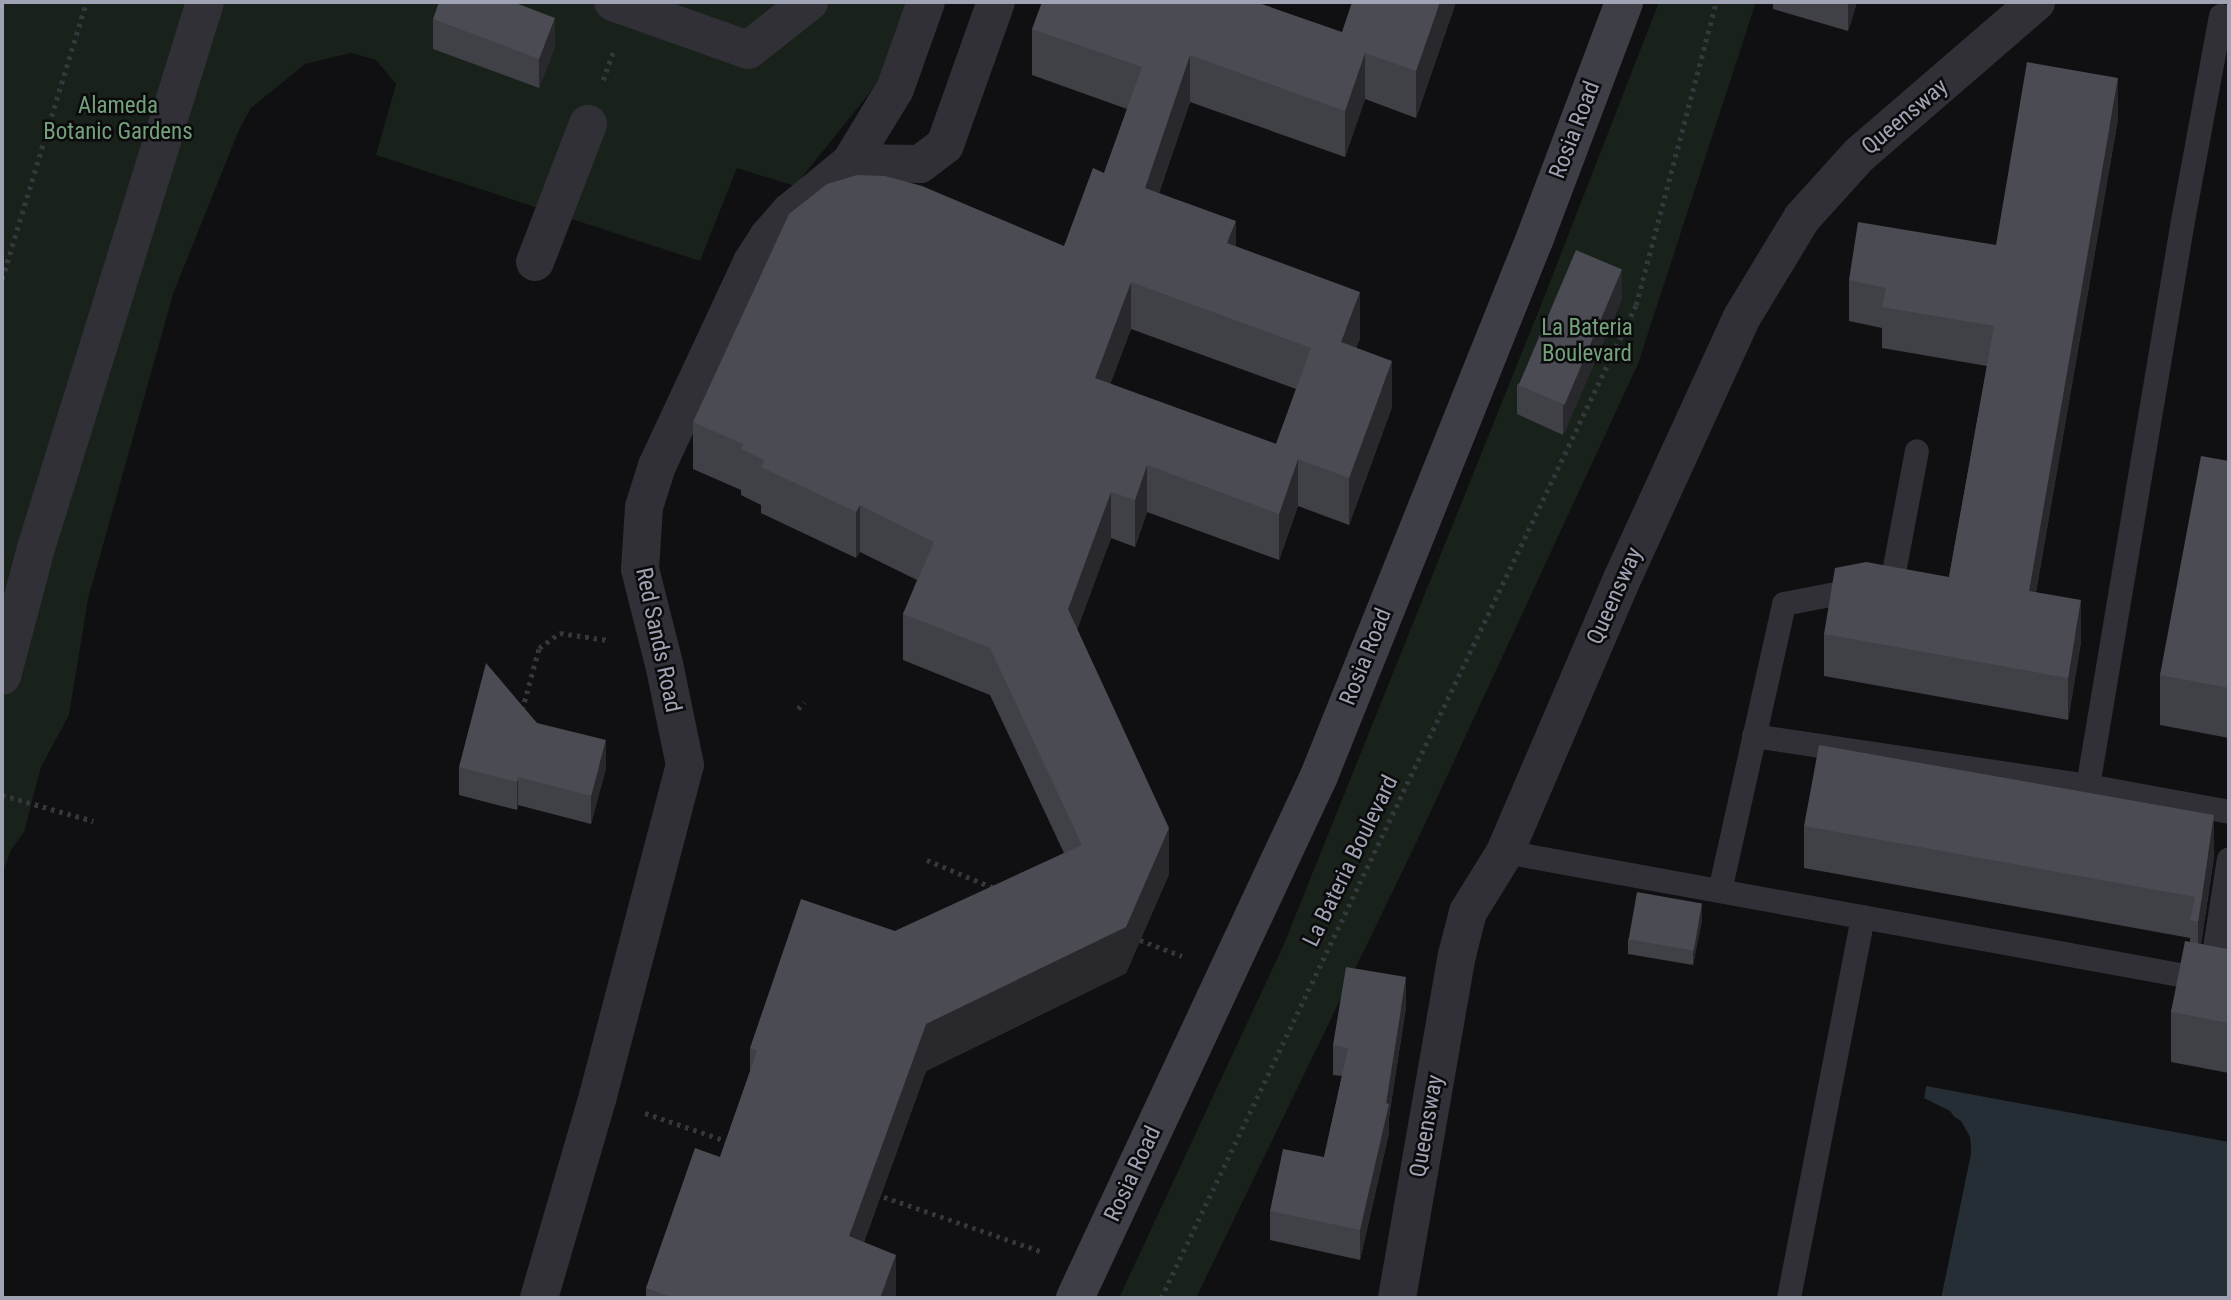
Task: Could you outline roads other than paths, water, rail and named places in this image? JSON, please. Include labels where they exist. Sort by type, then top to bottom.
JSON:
[{"type":"main road","name":"Rosia Road","points":[[1082,1283],[1319,776],[1535,238],[1624,2]]},
{"type":"street","points":[[2,676],[36,548],[205,2]]},
{"type":"street","points":[[624,9],[748,50],[808,2]]},
{"type":"street","name":"Red Sands Road","points":[[539,1298],[597,1096],[685,765],[640,569],[645,507],[657,466],[751,262],[790,212],[850,163],[895,89],[926,2]]},
{"type":"street","points":[[850,163],[920,164],[946,145],[996,2]]},
{"type":"street","name":"Queensway","points":[[1397,1298],[1457,955],[1468,912],[1505,852],[1622,579],[1742,317],[1802,218],[1859,155],[2036,2]]},
{"type":"street","points":[[535,262],[588,124]]},
{"type":"lane","points":[[2088,786],[2186,202],[2221,16],[2229,18]]},
{"type":"lane","points":[[1720,891],[1784,604],[1892,583],[1917,451]]},
{"type":"lane","points":[[1754,736],[2088,786],[2229,812]]},
{"type":"lane","points":[[1505,852],[2220,982],[2229,859]]},
{"type":"lane","points":[[1789,1298],[1863,917]]},
{"type":"park label","name":"Alameda Botanic Gardens","points":[[118,119]]},
{"type":"park label","name":"La Bateria Boulevard","points":[[1587,341]]}]
